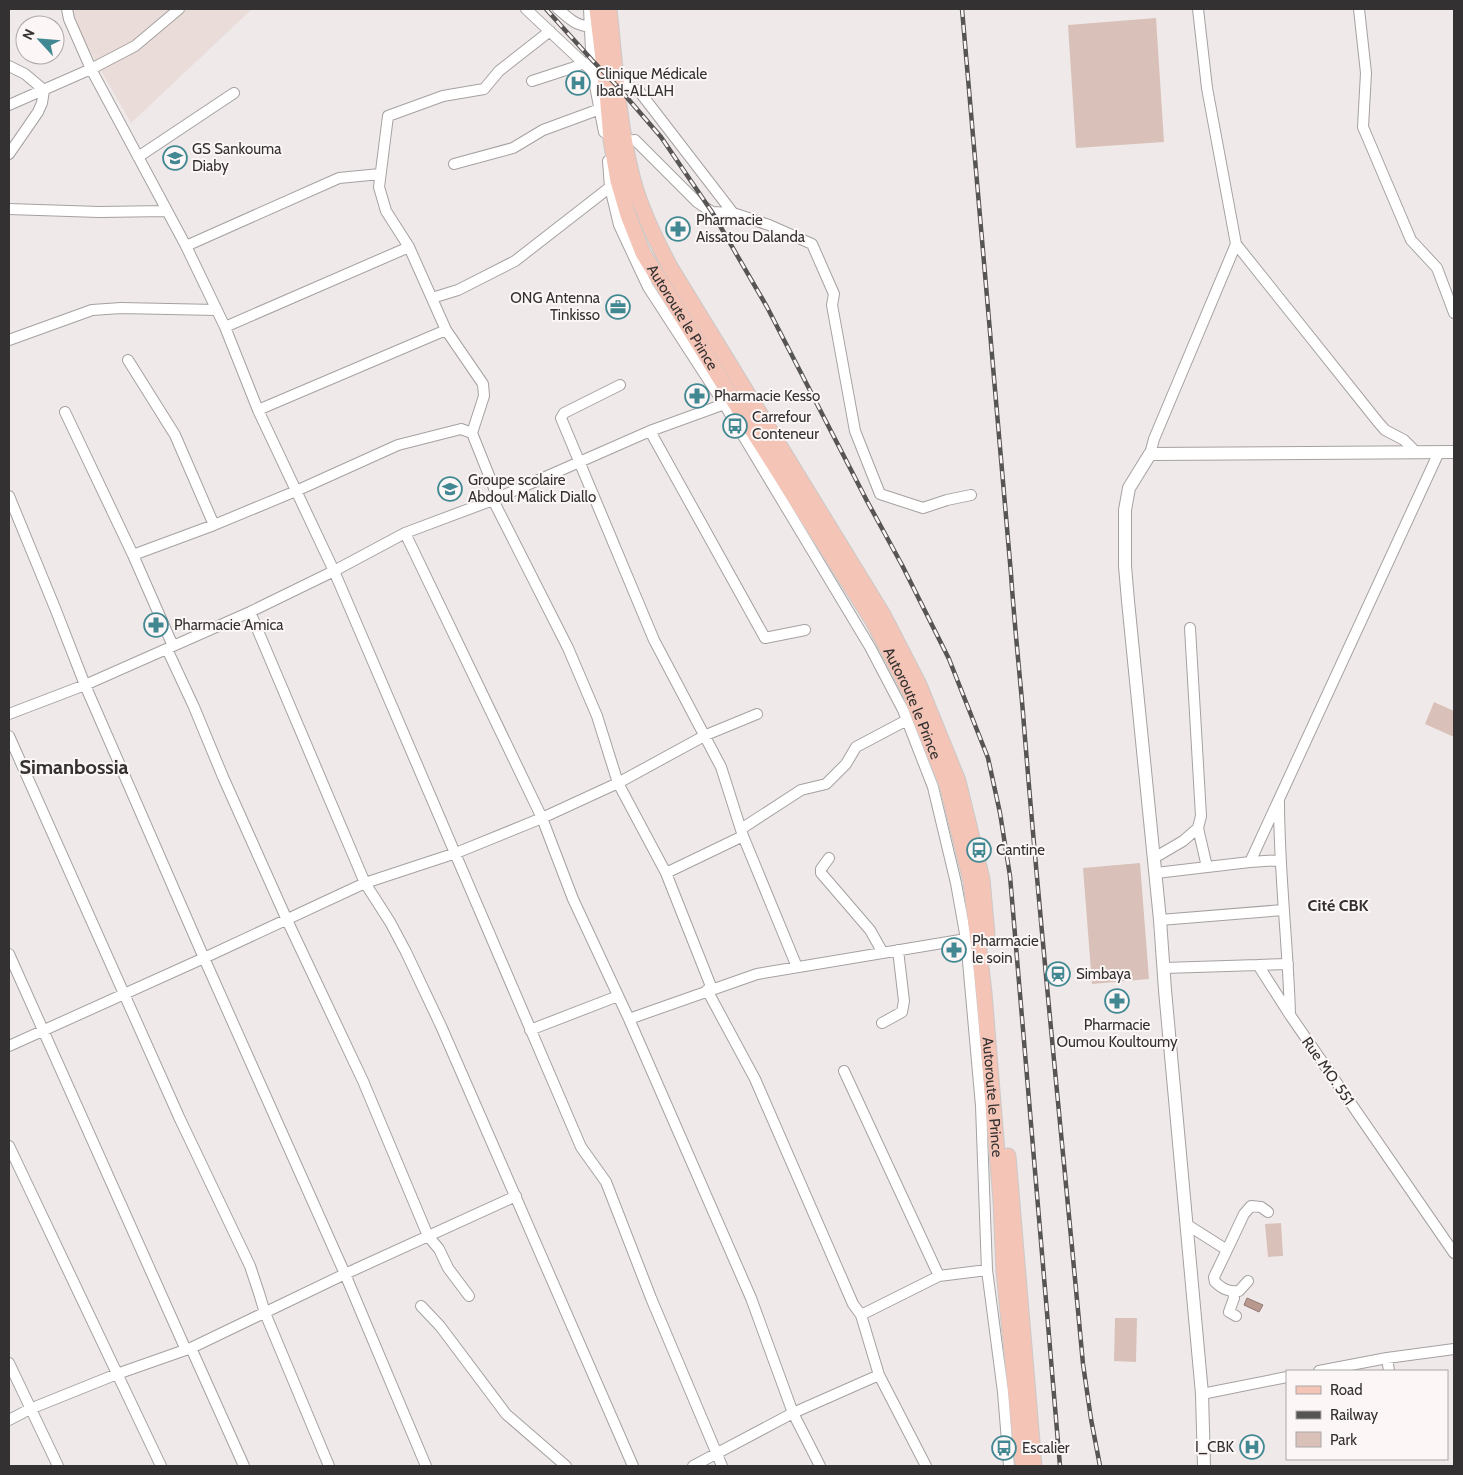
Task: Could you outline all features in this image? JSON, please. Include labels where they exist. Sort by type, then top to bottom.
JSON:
[{"type":"main road","name":"Autoroute le Prince","points":[[597,9],[607,92],[614,184],[643,253],[729,403],[873,621],[909,690],[947,785],[971,881],[972,938],[984,993],[987,1105],[1001,1201],[1004,1271],[1019,1466]]},
{"type":"main road","name":"Autoroute le Prince","points":[[609,9],[624,141],[632,176],[646,217],[670,268],[883,615],[920,685],[958,781],[982,879],[1019,1278],[1019,1466]]},
{"type":"street","points":[[67,9],[69,19],[91,69],[186,246],[225,327],[258,410],[334,571],[581,1147],[606,1182],[651,1298],[722,1466]]},
{"type":"street","points":[[9,105],[91,69],[135,46],[179,9]]},
{"type":"street","points":[[526,9],[592,70],[607,92]]},
{"type":"street","points":[[558,9],[575,24],[591,27]]},
{"type":"street","points":[[432,298],[458,290],[515,261],[614,184],[592,70],[589,9]]},
{"type":"street","points":[[1198,9],[1207,88],[1236,244],[1378,422],[1385,430],[1404,440],[1416,452]]},
{"type":"street","points":[[1359,9],[1366,73],[1364,127],[1411,240],[1437,268],[1452,300],[1454,313]]},
{"type":"street","points":[[550,32],[499,71],[484,89],[444,96],[388,116],[379,187],[386,211],[409,247],[446,330],[483,384],[484,396],[472,433],[496,499],[597,716],[618,783],[666,874],[710,989],[755,1079],[853,1304],[861,1315],[879,1375],[926,1466]]},
{"type":"street","points":[[532,81],[583,63]]},
{"type":"street","points":[[9,66],[25,74],[44,90]]},
{"type":"street","points":[[616,72],[630,88],[639,91],[733,213]]},
{"type":"street","points":[[9,154],[38,112],[44,90]]},
{"type":"street","points":[[138,157],[234,93]]},
{"type":"street","points":[[454,164],[513,148],[544,130],[600,109]]},
{"type":"street","points":[[624,141],[635,140],[697,202],[712,212],[733,213],[769,225],[812,244],[834,294],[832,305],[855,431],[880,494],[923,508],[971,495]]},
{"type":"street","points":[[186,246],[339,178],[380,174]]},
{"type":"street","points":[[9,209],[99,212],[166,211]]},
{"type":"street","points":[[1204,1466],[1202,1394],[1156,873],[1125,566],[1125,510],[1129,488],[1150,454],[1154,439],[1236,244]]},
{"type":"street","points":[[225,327],[409,247]]},
{"type":"street","points":[[9,340],[92,310],[120,308],[217,310]]},
{"type":"street","points":[[258,410],[446,330]]},
{"type":"street","points":[[128,360],[174,435],[214,524]]},
{"type":"street","points":[[620,385],[564,413],[562,418],[654,640],[706,735],[721,767],[742,833],[798,967]]},
{"type":"street","points":[[9,713],[85,684],[250,612],[334,571],[405,533],[496,499],[650,431],[729,403],[870,646],[907,720],[932,787],[972,938],[757,974],[629,1019]]},
{"type":"street","points":[[65,412],[133,555],[223,777],[287,920],[363,1081],[428,1236],[439,1250],[448,1268],[469,1296]]},
{"type":"street","points":[[133,555],[296,491],[398,445],[461,429],[472,433]]},
{"type":"street","points":[[650,431],[765,638],[805,630]]},
{"type":"street","points":[[1250,862],[1439,452]]},
{"type":"street","points":[[1150,454],[1454,452]]},
{"type":"street","points":[[9,496],[85,684],[204,958],[346,1274],[426,1466]]},
{"type":"street","points":[[405,533],[542,818],[573,899],[629,1019],[751,1298],[793,1414],[820,1466]]},
{"type":"street","points":[[250,612],[365,883],[390,922],[406,952],[441,1026],[633,1466]]},
{"type":"street","points":[[1190,628],[1201,816],[1198,828],[1207,867]]},
{"type":"street","points":[[9,1046],[365,883],[456,853],[542,818],[618,783],[706,735],[756,714]]},
{"type":"street","points":[[666,874],[742,833],[801,790],[826,784],[846,764],[856,747],[907,720]]},
{"type":"street","points":[[9,736],[179,1117],[250,1266],[260,1293],[264,1313],[329,1466]]},
{"type":"street","points":[[1280,797],[1280,860],[1290,1015]]},
{"type":"street","points":[[1154,858],[1183,841],[1198,828]]},
{"type":"street","points":[[829,858],[821,869],[821,874],[870,930],[884,953]]},
{"type":"street","points":[[1156,873],[1280,860]]},
{"type":"street","points":[[1160,920],[1284,910]]},
{"type":"street","points":[[882,1023],[902,1012],[904,1007],[898,950]]},
{"type":"street","points":[[9,954],[188,1349],[244,1466]]},
{"type":"street","points":[[1164,968],[1288,964]]},
{"type":"street","name":"Rue MO. 551","points":[[1258,965],[1290,1015],[1454,1253]]},
{"type":"street","points":[[530,1030],[618,996]]},
{"type":"street","points":[[844,1071],[939,1276]]},
{"type":"street","points":[[987,1105],[987,1270],[1003,1392],[1019,1466]]},
{"type":"street","points":[[9,1146],[161,1466]]},
{"type":"street","points":[[9,1420],[30,1409],[117,1374],[188,1349],[516,1196]]},
{"type":"street","points":[[1248,1281],[1239,1291],[1233,1292],[1223,1289],[1215,1282],[1214,1277],[1244,1214],[1251,1206],[1261,1207],[1268,1212]]},
{"type":"street","points":[[1186,1224],[1227,1250]]},
{"type":"street","points":[[861,1315],[939,1276],[987,1270]]},
{"type":"street","points":[[1233,1292],[1234,1298],[1229,1312],[1236,1316]]},
{"type":"street","points":[[421,1306],[440,1326],[506,1414],[563,1465]]},
{"type":"street","points":[[1324,1370],[1387,1358],[1454,1349]]},
{"type":"street","points":[[1387,1358],[1390,1370]]},
{"type":"street","points":[[9,1363],[58,1466]]},
{"type":"street","points":[[693,1466],[793,1414],[879,1375]]},
{"type":"street","points":[[1202,1394],[1286,1377]]},
{"type":"shaded area","points":[[72,9],[252,9],[131,123],[83,39]]},
{"type":"shaded area","points":[[1247,1298],[1263,1305],[1259,1312],[1244,1305]]},
{"type":"green space","points":[[1156,18],[1164,142],[1076,148],[1068,25]]},
{"type":"green space","points":[[1434,702],[1454,711],[1454,737],[1425,724]]},
{"type":"green space","points":[[1140,863],[1149,979],[1092,984],[1083,868]]},
{"type":"green space","points":[[1281,1223],[1283,1256],[1268,1257],[1265,1224]]},
{"type":"green space","points":[[1115,1318],[1137,1318],[1136,1362],[1114,1361]]},
{"type":"railway","points":[[546,9],[661,137],[712,212],[767,307],[902,565],[949,659],[988,758],[1000,813],[1010,876],[1060,1466]]},
{"type":"railway","points":[[962,9],[1052,1038],[1083,1364],[1100,1466]]},
{"type":"place","name":"Clinique Médicale Ibad-ALLAH","points":[[578,83]]},
{"type":"place","name":"GS Sankouma Diaby","points":[[175,158]]},
{"type":"place","name":"Pharmacie Aissatou Dalanda","points":[[678,229]]},
{"type":"place","name":"ONG Antenna Tinkisso","points":[[618,307]]},
{"type":"place","name":"Pharmacie Kesso","points":[[697,396]]},
{"type":"place","name":"Carrefour Conteneur","points":[[735,426]]},
{"type":"place","name":"Groupe scolaire Abdoul Malick Diallo","points":[[450,489]]},
{"type":"place","name":"Pharmacie Amica","points":[[156,625]]},
{"type":"place","name":"Cantine","points":[[979,850]]},
{"type":"place","name":"Pharmacie le soin","points":[[954,950]]},
{"type":"place","name":"Simbaya","points":[[1058,974]]},
{"type":"place","name":"Pharmacie Oumou Koultoumy","points":[[1117,1001]]},
{"type":"place","name":"I_CBK","points":[[1252,1447]]},
{"type":"place","name":"Escalier","points":[[1004,1448]]},
{"type":"district","name":"Simanbossia","points":[[74,767]]},
{"type":"district","name":"Cité CBK","points":[[1338,905]]}]
